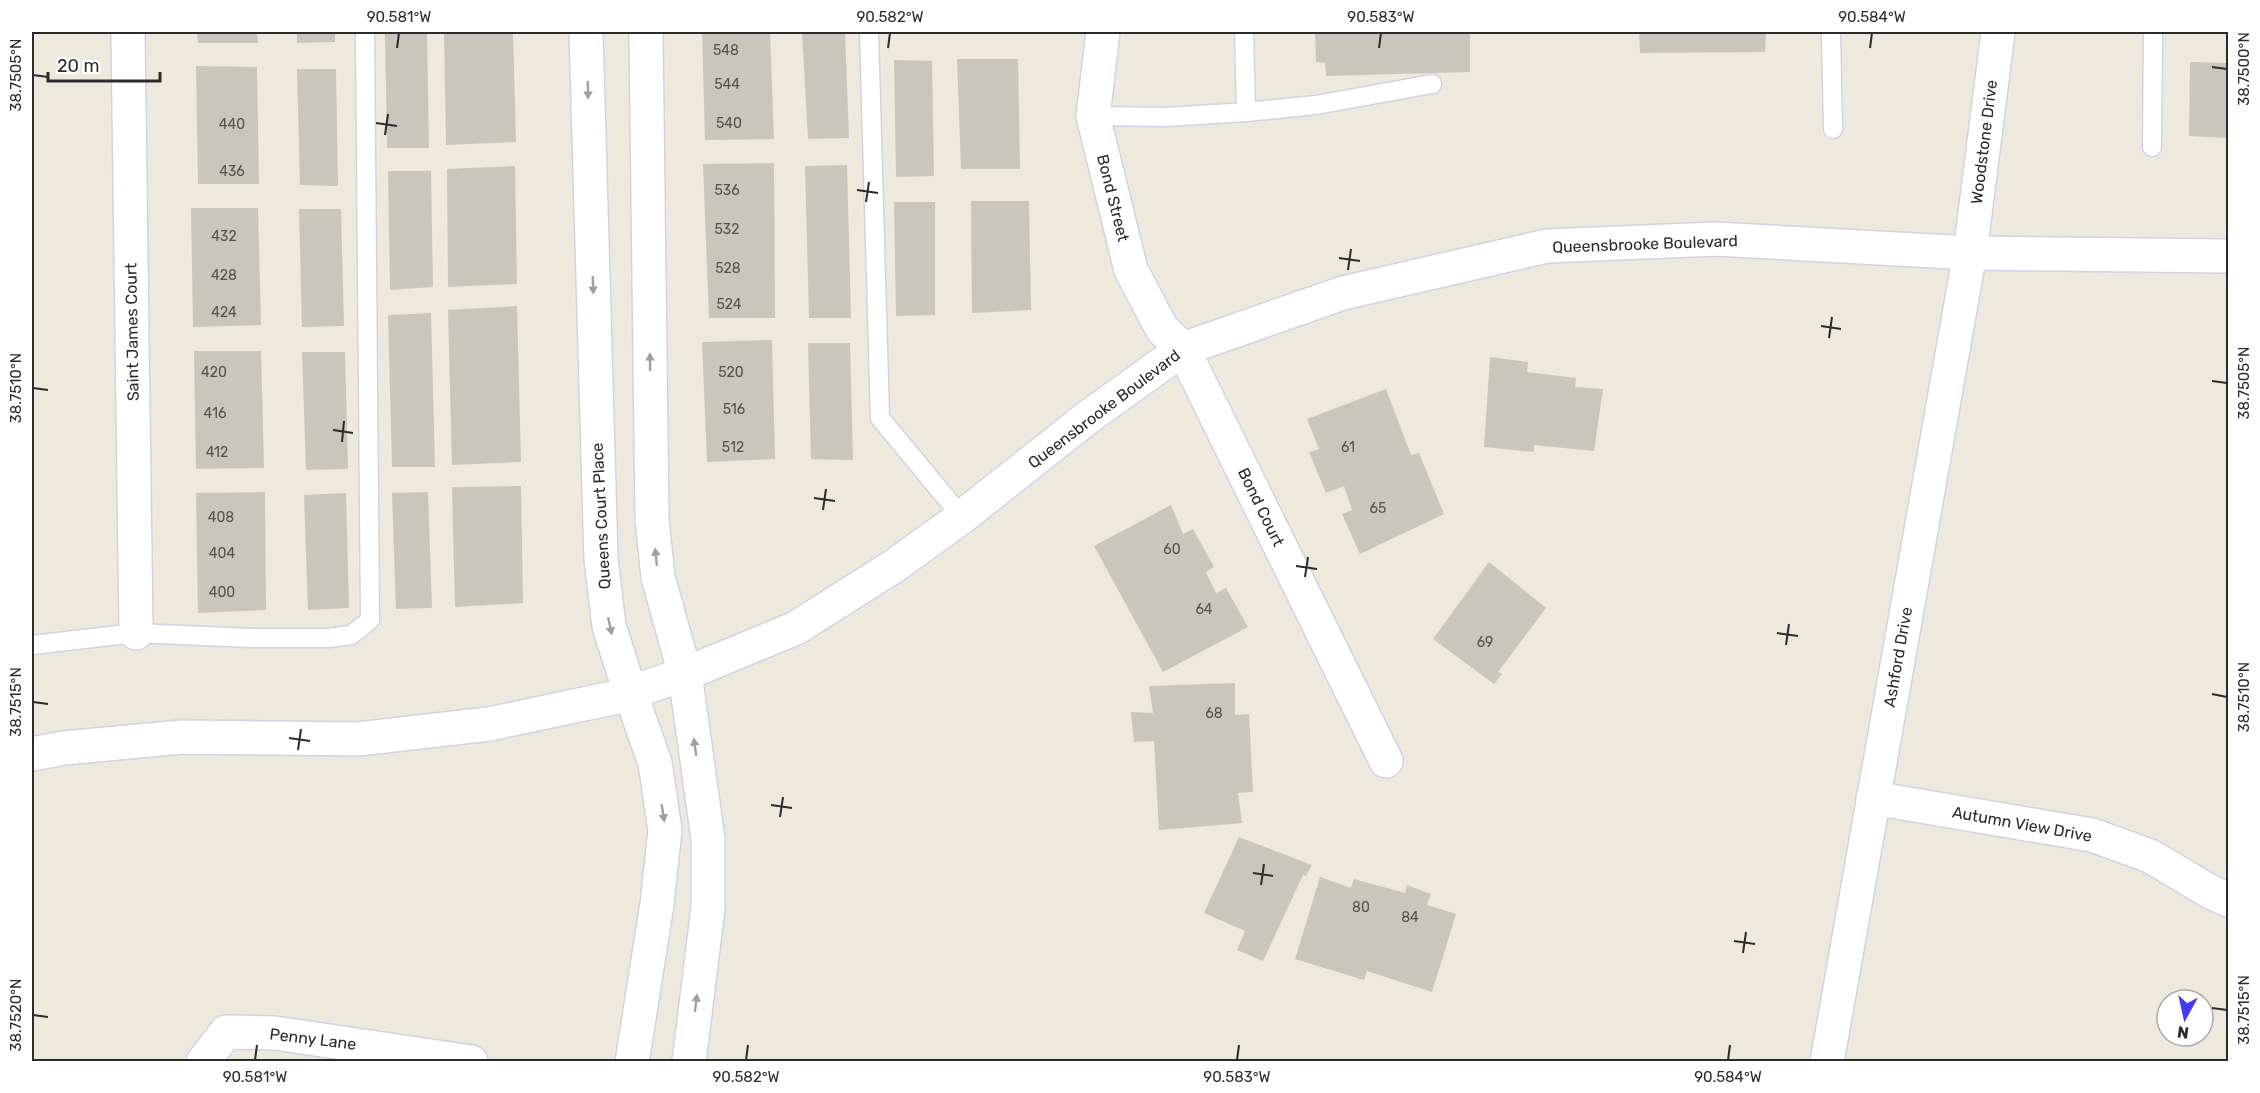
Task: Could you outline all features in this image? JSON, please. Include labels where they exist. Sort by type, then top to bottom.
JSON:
[{"type":"street","name":"Saint James Court","points":[[128,32],[136,633]]},
{"type":"street","name":"Queens Court Place","points":[[586,32],[601,560],[609,626],[655,763],[665,830],[657,904],[632,1062]]},
{"type":"street","points":[[646,32],[652,520],[658,577],[685,674],[708,839],[708,908],[689,1062]]},
{"type":"street","name":"Bond Street","points":[[1103,32],[1093,116],[1131,270],[1162,329],[1183,349]]},
{"type":"street","name":"Woodstone Drive","points":[[1970,253],[1998,32]]},
{"type":"street","name":"Queensbrooke Boulevard","points":[[32,754],[64,748],[182,736],[358,739],[489,724],[630,692],[685,674],[796,628],[894,566],[962,517],[1086,418],[1183,349],[1343,292],[1547,246],[1716,239],[1970,253],[2229,256]]},
{"type":"street","name":"Ashford Drive","points":[[1827,1062],[1970,253]]},
{"type":"street","name":"Bond Court","points":[[1183,349],[1386,761]]},
{"type":"street","name":"Autumn View Drive","points":[[1873,798],[2092,835],[2150,856],[2209,891],[2229,900]]},
{"type":"street","name":"Penny Lane","points":[[203,1062],[226,1032],[275,1033],[426,1059],[471,1062]]},
{"type":"lane","points":[[32,645],[136,633],[251,638],[328,638],[351,635],[370,620],[365,32]]},
{"type":"lane","points":[[869,32],[880,417],[962,517]]},
{"type":"lane","points":[[1244,32],[1246,112]]},
{"type":"lane","points":[[1831,32],[1833,129]]},
{"type":"lane","points":[[2152,147],[2153,32]]},
{"type":"lane","points":[[1093,116],[1166,117],[1246,112],[1316,105],[1432,84]]},
{"type":"building","points":[[197,32],[257,32],[258,43],[198,43]]},
{"type":"building","points":[[297,32],[335,32],[335,42],[297,43]]},
{"type":"building","points":[[385,32],[427,32],[429,148],[387,148]]},
{"type":"building","points":[[444,32],[513,32],[516,142],[446,145]]},
{"type":"building","points":[[702,32],[770,32],[774,139],[705,140]]},
{"type":"building","points":[[802,32],[845,32],[849,138],[808,139]]},
{"type":"building","points":[[895,32],[918,32],[918,33],[895,34]]},
{"type":"building","points":[[1315,32],[1470,32],[1470,72],[1326,76],[1325,63],[1316,62]]},
{"type":"building","points":[[1639,32],[1766,32],[1765,52],[1640,53]]},
{"type":"building","points":[[957,59],[1018,59],[1020,169],[961,169]]},
{"type":"building","points":[[894,60],[932,61],[934,176],[896,177]]},
{"type":"building","points":[[2190,62],[2228,63],[2228,138],[2189,136]]},
{"type":"building","points":[[196,66],[257,67],[259,184],[198,184]]},
{"type":"building","points":[[297,69],[336,69],[338,186],[300,185]]},
{"type":"building","points":[[774,163],[775,318],[709,318],[703,164]]},
{"type":"building","points":[[847,165],[851,318],[809,318],[805,166]]},
{"type":"building","points":[[515,166],[517,284],[448,287],[447,169]]},
{"type":"building","points":[[388,171],[431,171],[433,287],[390,290]]},
{"type":"building","points":[[971,201],[1029,201],[1031,310],[972,313]]},
{"type":"building","points":[[894,202],[935,202],[935,315],[896,316]]},
{"type":"building","points":[[191,208],[258,208],[261,325],[193,327]]},
{"type":"building","points":[[299,209],[341,209],[344,326],[302,327]]},
{"type":"building","points":[[517,306],[521,462],[452,465],[448,310]]},
{"type":"building","points":[[431,313],[435,467],[392,467],[388,315]]},
{"type":"building","points":[[772,340],[775,459],[707,462],[702,342]]},
{"type":"building","points":[[808,343],[850,343],[853,460],[811,459]]},
{"type":"building","points":[[194,351],[261,351],[264,468],[196,469]]},
{"type":"building","points":[[302,352],[345,352],[348,469],[306,470]]},
{"type":"building","points":[[1490,357],[1528,362],[1527,372],[1576,378],[1575,387],[1603,389],[1594,451],[1534,445],[1534,452],[1484,447]]},
{"type":"building","points":[[1386,389],[1411,455],[1419,453],[1444,514],[1360,554],[1342,514],[1352,510],[1344,486],[1326,493],[1309,452],[1319,449],[1307,419]]},
{"type":"building","points":[[521,486],[523,603],[455,607],[452,487]]},
{"type":"building","points":[[265,492],[266,610],[198,613],[196,493]]},
{"type":"building","points":[[428,492],[432,608],[396,609],[392,493]]},
{"type":"building","points":[[346,493],[349,608],[308,610],[304,495]]},
{"type":"building","points":[[1171,505],[1183,534],[1193,529],[1214,567],[1206,572],[1216,593],[1226,588],[1248,627],[1163,672],[1094,546]]},
{"type":"building","points":[[1489,562],[1546,608],[1498,672],[1502,674],[1494,684],[1433,639]]},
{"type":"building","points":[[1235,683],[1235,715],[1249,714],[1253,792],[1238,793],[1242,823],[1159,830],[1154,741],[1134,742],[1131,712],[1153,713],[1149,686]]},
{"type":"building","points":[[1239,837],[1312,865],[1306,876],[1303,875],[1263,961],[1237,950],[1245,931],[1204,913]]},
{"type":"building","points":[[1320,877],[1351,888],[1354,879],[1405,893],[1407,885],[1431,894],[1427,905],[1456,914],[1432,992],[1367,971],[1364,980],[1295,959]]}]
